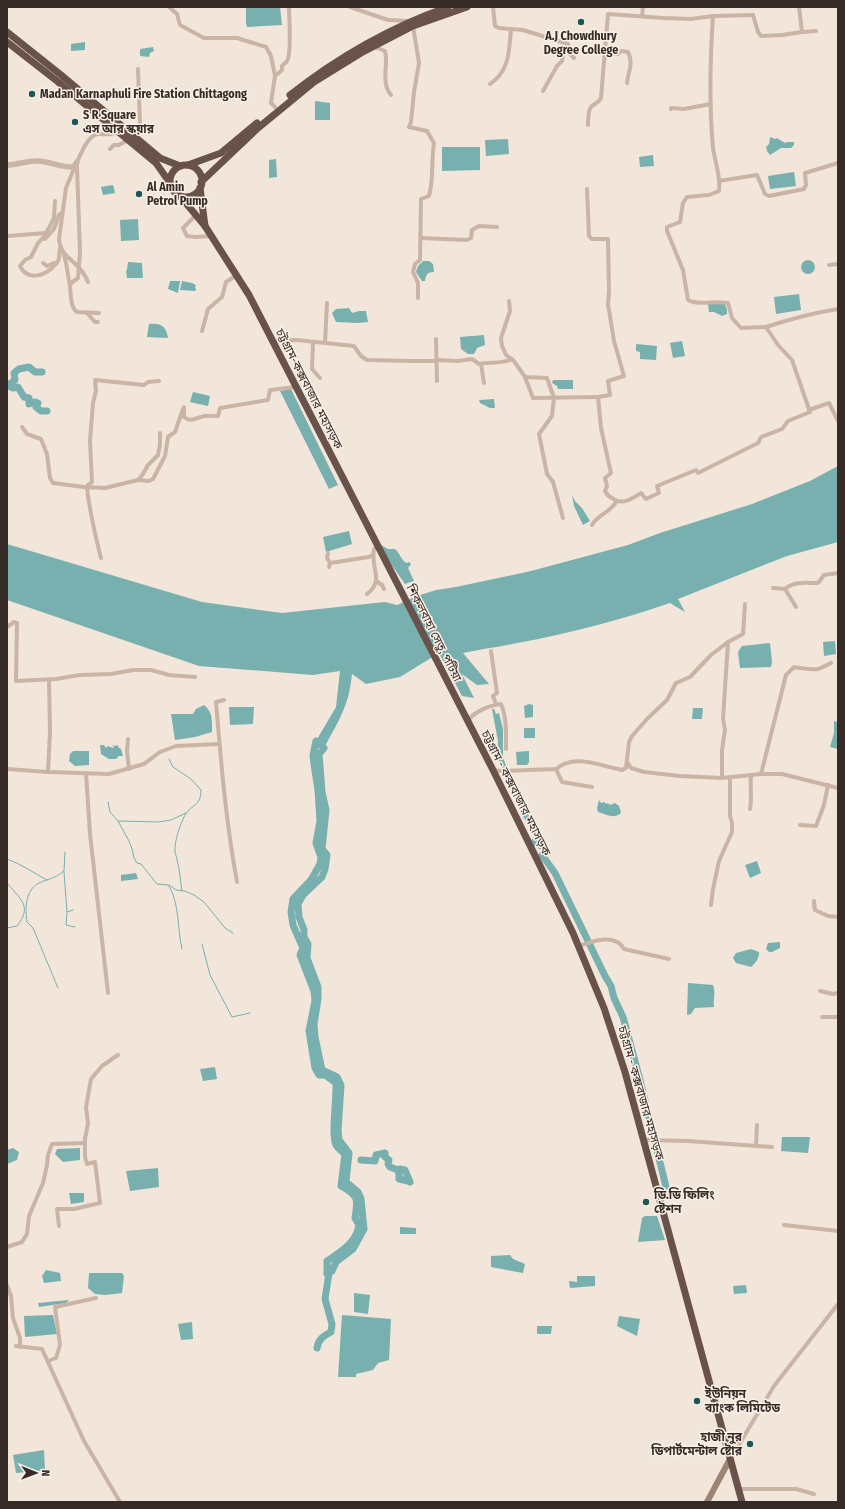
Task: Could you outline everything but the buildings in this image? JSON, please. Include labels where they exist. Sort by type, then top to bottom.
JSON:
[{"type":"highway","points":[[7,32],[61,75],[129,137],[156,163],[170,183],[172,189],[180,196],[191,196],[200,185],[258,128],[314,82],[361,53],[375,47],[433,10],[448,7]]},
{"type":"highway","points":[[7,42],[57,80],[118,131],[160,158],[180,166],[188,165],[221,153],[313,77],[372,41],[412,24],[467,7]]},
{"type":"highway","points":[[188,165],[198,171],[200,185]]},
{"type":"highway","points":[[170,183],[172,173],[180,166]]},
{"type":"highway","name":"চট্টগ্রাম-কক্সবাজার মহাসড়ক","points":[[200,185],[205,226]]},
{"type":"highway","name":"চট্টগ্রাম-কক্সবাজার মহাসড়ক","points":[[180,196],[195,216],[205,226],[249,295],[387,565]]},
{"type":"highway","name":"শিকলবাহা সেতু, পটিয়া","points":[[387,565],[462,712]]},
{"type":"highway","name":"চট্টগ্রাম - কক্সবাজার মহাসড়ক","points":[[462,712],[582,945],[625,1072],[742,1502]]},
{"type":"main road","points":[[707,1502],[730,1458]]},
{"type":"street","points":[[169,7],[177,14],[180,25],[204,38],[237,38],[266,47],[271,56],[275,76],[272,103],[275,107]]},
{"type":"street","points":[[275,76],[282,70],[282,66],[287,61],[289,55],[289,7]]},
{"type":"street","points":[[350,7],[388,20],[412,24],[419,63],[411,122],[409,127],[427,131],[434,143],[432,156],[432,185],[429,196],[421,199],[420,260],[415,264],[413,272],[418,283],[418,298]]},
{"type":"street","points":[[492,7],[495,26],[499,28],[522,30],[568,44],[570,55],[574,58]]},
{"type":"street","points":[[642,7],[642,16]]},
{"type":"street","points":[[799,7],[802,32]]},
{"type":"street","points":[[588,125],[589,110],[592,106],[598,104],[601,98],[608,14],[691,19],[713,16],[753,15],[758,32],[761,36],[816,31]]},
{"type":"street","points":[[713,16],[711,49],[711,104],[713,149],[719,180],[719,191],[709,195],[687,197],[683,203],[680,222],[667,227],[667,232],[683,270],[688,300],[692,302],[721,301],[728,303],[732,318],[741,328],[766,327],[787,320],[838,309]]},
{"type":"street","points":[[490,84],[504,71],[507,63],[511,29]]},
{"type":"street","points":[[375,47],[385,51],[386,85],[387,90],[391,94]]},
{"type":"street","points":[[543,91],[556,66],[562,61],[563,55],[568,49]]},
{"type":"street","points":[[605,53],[618,54],[621,51],[628,52],[632,64],[630,72],[627,76],[627,83]]},
{"type":"street","points":[[110,149],[114,145],[120,145],[140,124],[138,69]]},
{"type":"street","points":[[671,109],[684,109],[711,104]]},
{"type":"street","points":[[62,213],[58,216],[54,229],[31,257],[25,260],[20,266],[23,272],[34,276],[47,272],[58,261],[62,213],[67,184],[77,162],[91,135],[110,135],[118,131]]},
{"type":"street","points":[[7,165],[37,161],[71,167],[77,162]]},
{"type":"street","points":[[70,286],[71,283],[78,278],[79,267],[77,162]]},
{"type":"street","points":[[719,180],[757,175],[759,176],[765,194],[769,196],[804,188],[806,185],[805,173],[838,164]]},
{"type":"street","points":[[509,301],[510,311],[501,338],[502,346],[506,355],[512,359],[525,377],[533,398],[598,397],[610,395],[608,381],[624,376],[614,341],[608,304],[608,239],[592,239],[589,236],[587,189]]},
{"type":"street","points":[[33,254],[38,243],[46,233],[54,218],[55,201]]},
{"type":"street","points":[[195,216],[183,228],[187,236],[210,236]]},
{"type":"street","points":[[421,238],[467,240],[471,238],[472,230],[479,226],[497,227]]},
{"type":"street","points":[[7,236],[46,233]]},
{"type":"street","points":[[60,248],[66,263],[74,311],[99,313]]},
{"type":"street","points":[[63,253],[79,267],[88,282]]},
{"type":"street","points":[[43,263],[47,266],[58,261]]},
{"type":"street","points":[[829,265],[838,264]]},
{"type":"street","points":[[202,330],[209,307],[222,297],[226,282],[237,276]]},
{"type":"street","points":[[325,343],[327,303]]},
{"type":"street","points":[[87,313],[95,322],[98,322]]},
{"type":"street","points":[[766,327],[778,345],[792,360],[809,410]]},
{"type":"street","points":[[436,339],[437,382]]},
{"type":"street","points":[[273,341],[297,340],[354,346],[361,356],[367,360],[458,361],[473,357],[476,363],[481,364],[488,362],[501,363],[512,359]]},
{"type":"street","points":[[313,342],[312,369],[320,378]]},
{"type":"street","points":[[481,364],[484,383]]},
{"type":"street","points":[[525,377],[547,378],[554,398],[552,417],[538,434],[547,474],[553,482],[563,518]]},
{"type":"street","points":[[101,558],[92,525],[87,487],[92,482],[90,441],[93,403],[96,391],[95,380],[144,385],[148,382],[159,381]]},
{"type":"street","points":[[22,427],[27,434],[42,439],[47,454],[50,478],[53,483],[105,488],[138,480],[149,481],[153,478],[165,456],[168,437],[175,432],[184,407],[184,417],[196,420],[201,417],[218,416],[220,408],[268,400],[270,390],[296,387]]},
{"type":"street","points":[[598,397],[601,428],[611,473],[605,478],[607,486],[605,491],[606,494],[616,502],[624,502],[641,493],[646,499],[659,493],[657,486],[696,470],[698,473],[758,443],[761,437],[782,429],[788,421],[810,412],[809,410],[829,403],[838,421]]},
{"type":"street","points":[[138,480],[144,474],[148,465],[158,455],[160,433]]},
{"type":"street","points":[[592,525],[613,507],[616,502]]},
{"type":"street","points":[[367,594],[374,588],[376,581],[373,555],[374,549],[378,546]]},
{"type":"street","points":[[328,553],[327,558],[329,565],[373,555]]},
{"type":"street","points":[[773,588],[785,589],[796,584],[818,582],[824,575],[838,574]]},
{"type":"street","points":[[376,581],[382,585],[384,589]]},
{"type":"street","points":[[785,589],[796,607]]},
{"type":"street","points":[[493,770],[556,769],[566,762],[573,761],[622,770],[626,768],[629,742],[632,736],[667,700],[676,683],[690,677],[711,655],[728,642],[743,634],[745,604]]},
{"type":"street","points":[[7,627],[14,622],[17,623],[16,681],[49,680],[80,675],[111,674],[133,670],[151,670],[195,677]]},
{"type":"street","points":[[722,778],[722,750],[725,730],[724,719],[728,642]]},
{"type":"street","points":[[491,651],[497,693],[493,696],[496,704]]},
{"type":"street","points":[[761,774],[786,675],[794,667],[802,669],[818,669],[831,663]]},
{"type":"street","points":[[48,772],[50,732],[49,680]]},
{"type":"street","points":[[224,700],[216,702],[219,744],[232,855],[237,882]]},
{"type":"street","points":[[467,722],[471,716],[496,704],[501,704],[504,711],[506,749]]},
{"type":"street","points":[[128,739],[127,751],[129,769]]},
{"type":"street","points":[[7,769],[109,774],[144,764],[160,752],[176,746],[219,744]]},
{"type":"street","points":[[627,762],[631,768],[644,772],[680,776],[722,778],[761,774],[782,774],[838,788]]},
{"type":"street","points":[[556,769],[562,782],[592,787]]},
{"type":"street","points":[[86,773],[90,834],[108,993]]},
{"type":"street","points":[[750,809],[752,799],[750,789],[751,775]]},
{"type":"street","points":[[711,905],[719,861],[732,832],[730,816],[730,777]]},
{"type":"street","points":[[800,825],[816,826],[824,805],[828,785]]},
{"type":"street","points":[[814,907],[814,901],[815,910],[828,916],[838,917]]},
{"type":"street","points":[[582,945],[595,940],[615,941],[620,943],[625,949],[669,959]]},
{"type":"street","points":[[820,991],[833,994],[838,993]]},
{"type":"street","points":[[822,1017],[838,1017]]},
{"type":"street","points":[[60,1226],[57,1209],[74,1209],[100,1203],[95,1162],[87,1164],[85,1157],[85,1143],[88,1124],[86,1107],[92,1078],[102,1066],[118,1055]]},
{"type":"street","points":[[756,1146],[757,1125]]},
{"type":"street","points":[[643,1140],[688,1141],[772,1147]]},
{"type":"street","points":[[7,1247],[22,1242],[27,1234],[29,1216],[43,1183],[48,1155],[52,1144],[85,1143]]},
{"type":"street","points":[[784,1225],[838,1231]]},
{"type":"street","points":[[7,1285],[13,1318],[20,1338],[18,1347],[42,1349],[84,1442],[120,1502]]},
{"type":"street","points":[[48,1361],[56,1358],[60,1344],[55,1307],[96,1298]]},
{"type":"street","points":[[730,1458],[774,1386],[838,1304]]},
{"type":"street","points":[[739,1489],[796,1489],[814,1494]]},
{"type":"water","points":[[280,7],[282,25],[247,27],[246,8]]},
{"type":"water","points":[[85,42],[85,50],[71,51],[71,44]]},
{"type":"water","points":[[153,47],[154,51],[150,53],[149,57],[140,56],[140,49]]},
{"type":"water","points":[[315,101],[330,103],[330,120],[315,120]]},
{"type":"water","points":[[770,137],[775,139],[777,138],[785,143],[794,142],[794,145],[791,148],[781,148],[770,155],[766,147],[769,144]]},
{"type":"water","points":[[508,139],[509,154],[486,156],[485,140]]},
{"type":"water","points":[[442,147],[480,147],[480,170],[442,171]]},
{"type":"water","points":[[653,155],[654,166],[640,167],[639,157]]},
{"type":"water","points":[[276,159],[277,177],[269,178],[269,160]]},
{"type":"water","points":[[794,172],[796,186],[770,189],[768,176]]},
{"type":"water","points":[[113,185],[115,193],[103,195],[101,187]]},
{"type":"water","points":[[138,219],[139,240],[121,241],[120,220]]},
{"type":"water","points":[[808,260],[813,262],[815,267],[813,272],[808,274],[803,272],[801,267],[803,262]]},
{"type":"water","points":[[423,261],[429,261],[433,264],[434,272],[427,274],[425,281],[422,281],[416,272],[418,266]]},
{"type":"water","points":[[128,262],[142,263],[143,278],[127,278],[126,270]]},
{"type":"water","points":[[170,281],[180,281],[178,293],[168,289]]},
{"type":"water","points":[[182,281],[196,285],[195,291],[180,290]]},
{"type":"water","points":[[799,294],[801,310],[776,314],[774,297]]},
{"type":"water","points":[[708,304],[725,304],[727,314],[722,316],[714,312],[709,312]]},
{"type":"water","points":[[349,308],[352,313],[366,311],[368,322],[336,322],[332,313],[336,309]]},
{"type":"water","points":[[149,324],[157,324],[162,326],[166,331],[168,338],[147,337]]},
{"type":"water","points":[[484,335],[485,345],[477,348],[474,354],[468,354],[461,349],[460,337]]},
{"type":"water","points":[[682,341],[685,356],[673,358],[670,343]]},
{"type":"water","points":[[636,344],[657,346],[656,360],[640,359],[640,352],[636,351]]},
{"type":"water","points":[[553,380],[573,380],[573,389],[558,389],[557,386],[552,383]]},
{"type":"water","points":[[291,389],[338,485],[329,489],[280,391]]},
{"type":"water","points":[[193,392],[210,396],[208,406],[190,402]]},
{"type":"water","points":[[494,399],[495,408],[490,408],[480,403],[479,400]]},
{"type":"water","points":[[838,466],[838,542],[787,556],[678,599],[685,612],[670,603],[575,631],[463,653],[489,684],[477,685],[462,674],[474,698],[462,696],[439,653],[400,677],[366,684],[352,674],[346,704],[339,721],[324,748],[316,741],[336,707],[340,671],[313,675],[199,666],[7,600],[7,544],[202,602],[282,613],[385,602],[397,605],[417,596],[436,590],[531,571],[628,545],[660,533],[752,504],[810,481]]},
{"type":"water","points":[[572,495],[590,521],[583,525],[574,506]]},
{"type":"water","points":[[349,531],[352,544],[326,552],[323,537]]},
{"type":"water","points":[[381,545],[388,549],[395,549],[406,563],[409,562],[411,564],[408,568],[414,581],[405,584],[382,551]]},
{"type":"water","points":[[835,641],[836,654],[824,656],[823,642]]},
{"type":"water","points":[[770,643],[772,662],[771,667],[740,668],[738,652],[742,646]]},
{"type":"water","points":[[529,704],[533,705],[533,717],[525,718],[524,706]]},
{"type":"water","points":[[204,705],[209,711],[212,720],[212,732],[195,737],[175,740],[171,714],[193,714],[196,709]]},
{"type":"water","points":[[229,707],[254,707],[253,724],[230,725]]},
{"type":"water","points":[[693,708],[703,708],[702,719],[692,719]]},
{"type":"water","points":[[492,709],[494,709],[496,714],[499,713],[503,729],[503,758],[507,768],[503,768],[497,757],[498,741]]},
{"type":"water","points":[[834,721],[838,722],[838,749],[830,747],[834,733]]},
{"type":"water","points":[[524,728],[535,728],[535,738],[524,738]]},
{"type":"water","points":[[100,745],[104,745],[106,748],[108,746],[113,748],[114,747],[112,745],[118,745],[123,756],[119,756],[116,759],[109,759],[101,754]]},
{"type":"water","points":[[73,751],[89,751],[89,765],[75,766],[69,761],[70,754]]},
{"type":"water","points":[[529,751],[529,762],[527,765],[517,765],[516,752]]},
{"type":"water","points":[[509,770],[515,786],[528,811],[534,830],[544,845],[544,849],[539,849],[537,846],[534,846],[531,841],[532,839],[536,838],[521,814],[518,803],[509,785],[505,772]]},
{"type":"water","points":[[599,800],[601,803],[604,802],[610,805],[615,803],[619,806],[621,812],[620,814],[609,816],[598,812],[597,808]]},
{"type":"water","points":[[757,861],[761,873],[750,878],[745,865]]},
{"type":"water","points":[[136,873],[138,879],[121,881],[121,875]]},
{"type":"water","points":[[780,942],[780,948],[772,952],[769,952],[766,949],[768,943]]},
{"type":"water","points":[[751,949],[759,952],[757,960],[751,967],[736,963],[733,958],[736,953]]},
{"type":"water","points":[[688,983],[713,985],[714,1007],[695,1008],[691,1014],[687,1015]]},
{"type":"water","points":[[215,1067],[217,1079],[203,1081],[200,1069]]},
{"type":"water","points":[[782,1137],[810,1137],[808,1153],[781,1151]]},
{"type":"water","points":[[13,1148],[19,1152],[17,1160],[7,1164],[7,1150]]},
{"type":"water","points":[[80,1148],[80,1160],[63,1162],[55,1154],[57,1149]]},
{"type":"water","points":[[158,1168],[159,1187],[130,1191],[126,1171]]},
{"type":"water","points":[[69,1193],[84,1193],[84,1202],[71,1204]]},
{"type":"water","points":[[645,1216],[657,1216],[665,1240],[638,1242],[642,1218]]},
{"type":"water","points":[[400,1227],[416,1228],[416,1234],[400,1234]]},
{"type":"water","points":[[510,1255],[513,1259],[525,1264],[523,1273],[491,1267],[491,1256]]},
{"type":"water","points":[[46,1270],[60,1273],[61,1281],[44,1283],[42,1276]]},
{"type":"water","points":[[89,1273],[122,1273],[124,1276],[122,1293],[106,1295],[95,1294],[88,1288]]},
{"type":"water","points":[[577,1276],[595,1276],[595,1286],[570,1288],[569,1281],[577,1282]]},
{"type":"water","points":[[746,1285],[747,1293],[734,1294],[733,1286]]},
{"type":"water","points":[[354,1293],[370,1295],[368,1314],[354,1312]]},
{"type":"water","points":[[69,1300],[66,1303],[39,1307],[38,1303]]},
{"type":"water","points":[[53,1315],[57,1334],[25,1337],[24,1316]]},
{"type":"water","points":[[342,1315],[391,1319],[389,1360],[378,1363],[373,1370],[356,1374],[356,1377],[338,1377]]},
{"type":"water","points":[[619,1316],[640,1319],[637,1336],[617,1326]]},
{"type":"water","points":[[192,1322],[193,1339],[181,1340],[178,1324]]},
{"type":"water","points":[[537,1326],[552,1326],[551,1334],[537,1334]]},
{"type":"water","points":[[44,1450],[45,1470],[16,1473],[13,1455]]},
{"type":"waterway","points":[[8,385],[15,380],[14,373],[19,369],[29,367],[35,372],[42,372]]},
{"type":"waterway","points":[[7,385],[13,388],[18,387],[24,397],[29,398],[29,404],[35,402],[38,403],[36,407],[41,411],[47,411]]},
{"type":"waterway","points":[[316,741],[324,748],[319,754],[322,792],[326,810],[322,849],[327,855],[322,877],[303,895],[298,904],[299,917],[304,930],[304,937],[308,944],[307,958],[318,987],[318,999],[314,1024],[315,1037],[322,1070],[337,1077],[341,1085],[338,1131],[339,1140],[349,1153],[346,1182],[358,1192],[361,1199],[364,1229],[353,1249],[336,1262],[332,1271],[327,1274],[327,1261],[352,1242],[359,1225],[355,1218],[357,1206],[356,1199],[351,1193],[341,1186],[345,1154],[338,1148],[334,1133],[336,1083],[325,1075],[319,1075],[315,1068],[309,1031],[315,1001],[314,991],[300,955],[303,948],[293,925],[291,912],[293,899],[311,880],[320,864],[321,857],[316,843],[320,821],[318,790],[313,755],[316,741]]},
{"type":"waterway","points":[[169,759],[173,767],[191,779],[201,790],[201,795],[198,802],[183,818],[175,847],[182,891]]},
{"type":"waterway","points":[[108,802],[110,812],[118,821],[129,841],[134,858],[137,863],[141,864],[157,884],[169,885],[176,890],[185,891],[194,895],[204,902],[225,928],[233,933]]},
{"type":"waterway","points":[[119,821],[158,822],[171,820],[186,813]]},
{"type":"waterway","points":[[58,988],[33,928],[27,922],[26,906],[27,900],[34,886],[55,877],[64,871],[65,852]]},
{"type":"waterway","points":[[542,855],[555,873],[611,986],[614,998],[623,1017],[667,1191]]},
{"type":"waterway","points":[[7,859],[47,880]]},
{"type":"waterway","points":[[64,872],[67,912],[73,910]]},
{"type":"waterway","points":[[7,883],[20,898],[24,908],[22,919],[17,926],[7,928]]},
{"type":"waterway","points":[[169,886],[173,893],[177,909],[182,949]]},
{"type":"waterway","points":[[67,913],[66,925],[75,927]]},
{"type":"waterway","points":[[202,944],[210,975],[232,1017],[250,1013]]},
{"type":"waterway","points":[[361,1160],[375,1161],[376,1155],[385,1153],[385,1157],[389,1160],[388,1164],[390,1167],[398,1170],[399,1179],[408,1181]]},
{"type":"waterway","points":[[398,1170],[405,1170],[410,1182]]},
{"type":"waterway","points":[[317,1348],[320,1340],[331,1332],[332,1324],[325,1299],[329,1273]]},
{"type":"place","name":"A.J Chowdhury Degree College","points":[[581,22]]},
{"type":"place","name":"Madan Karnaphuli Fire Station Chittagong","points":[[32,94]]},
{"type":"place","name":"S R Square এস আর স্কয়ার","points":[[75,122]]},
{"type":"place","name":"Al Amin Petrol Pump","points":[[139,194]]},
{"type":"place","name":"ডি.ডি ফিলিং ষ্টেশন","points":[[646,1202]]},
{"type":"place","name":"ইউনিয়ন ব্যাংক লিমিটেড","points":[[697,1401]]},
{"type":"place","name":"হাজী নুর ডিপার্টমেন্টাল ষ্টোর","points":[[750,1444]]}]
